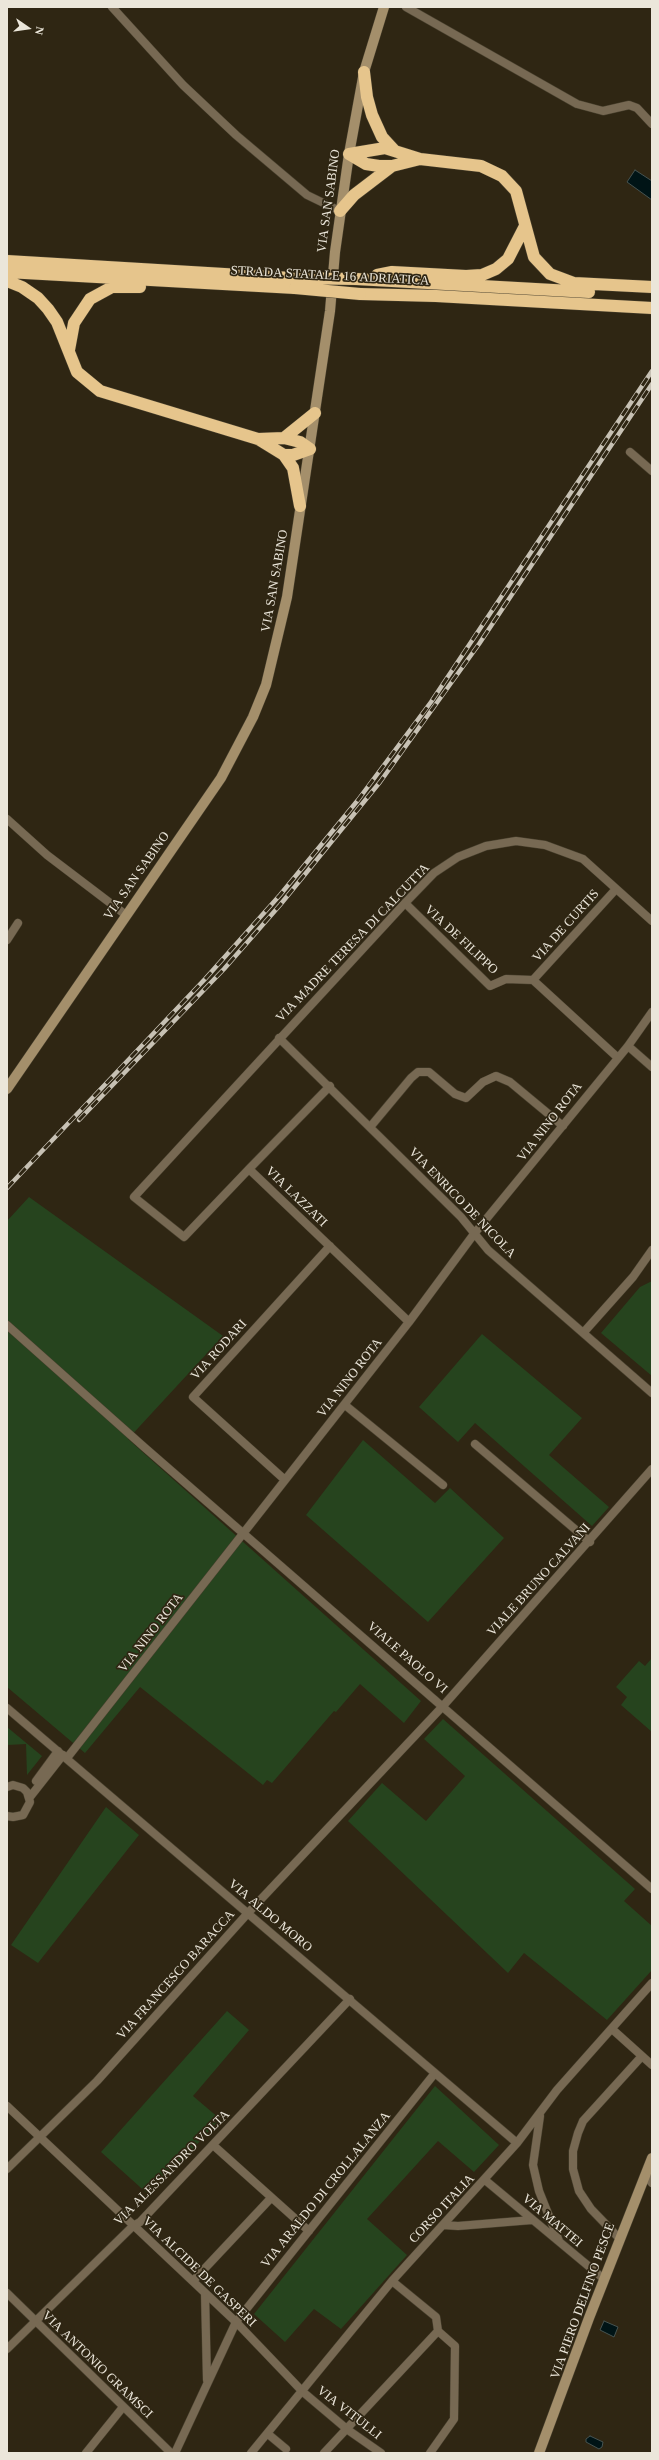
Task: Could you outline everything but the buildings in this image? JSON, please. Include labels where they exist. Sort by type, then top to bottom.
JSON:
[{"type":"highway","points":[[364,72],[367,97],[372,115],[382,137],[394,150]]},
{"type":"highway","points":[[349,154],[370,149],[394,150],[420,159],[481,166],[502,176],[516,191],[534,257],[550,274],[561,280],[574,283],[652,287]]},
{"type":"highway","points":[[349,154],[366,164],[392,166],[420,159]]},
{"type":"highway","points":[[340,211],[354,194],[392,166]]},
{"type":"highway","points":[[356,279],[392,272],[466,276],[482,275],[496,269],[508,259],[525,226]]},
{"type":"highway","name":"STRADA STATALE 16 ADRIATICA","points":[[7,261],[290,284],[360,294],[436,296],[652,308]]},
{"type":"highway","name":"STRADA STATALE 16 ADRIATICA","points":[[7,272],[290,284],[356,279],[652,296]]},
{"type":"highway","points":[[7,281],[22,287],[38,298],[48,309],[57,322],[77,372],[100,391],[258,439],[284,455],[293,468],[300,506]]},
{"type":"highway","points":[[69,351],[74,323],[80,310],[90,299],[112,287],[254,294],[290,284]]},
{"type":"highway","points":[[284,438],[315,413]]},
{"type":"highway","points":[[258,439],[284,438],[300,442],[310,449]]},
{"type":"highway","points":[[284,455],[293,455],[310,449]]},
{"type":"street","points":[[112,7],[183,85],[236,135],[307,195],[340,211]]},
{"type":"street","name":"VIA SAN SABINO","points":[[7,1089],[221,778],[253,717],[275,652],[287,597],[330,311],[340,211],[349,154],[364,72],[384,7]]},
{"type":"street","points":[[406,7],[577,104],[604,111],[629,104],[637,108],[652,124]]},
{"type":"street","points":[[630,452],[652,471]]},
{"type":"street","points":[[7,819],[47,855],[126,915]]},
{"type":"street","name":"VIA MADRE TERESA DI CALCUTTA","points":[[250,1169],[184,1237],[134,1197],[405,903],[434,873],[458,856],[486,846],[516,841],[544,845],[583,859],[652,921]]},
{"type":"street","name":"VIA DE CURTIS","points":[[533,980],[616,889]]},
{"type":"street","name":"VIA DE FILIPPO","points":[[405,903],[490,986],[506,979],[533,980]]},
{"type":"street","points":[[7,940],[18,923]]},
{"type":"street","points":[[533,980],[617,1056]]},
{"type":"street","name":"VIA NINO ROTA","points":[[7,1816],[13,1817],[23,1815],[30,1807],[28,1794],[63,1755],[244,1533],[409,1322],[474,1234],[617,1056],[628,1046],[652,1012]]},
{"type":"street","name":"VIA ENRICO DE NICOLA","points":[[279,1038],[371,1126],[461,1217],[488,1250],[584,1332],[652,1393]]},
{"type":"street","points":[[628,1046],[652,1067]]},
{"type":"street","points":[[371,1126],[411,1078],[418,1072],[429,1072],[456,1094],[466,1098],[484,1082],[496,1076],[510,1082],[562,1126]]},
{"type":"street","name":"VIA LAZZATI","points":[[330,1086],[250,1169],[409,1322]]},
{"type":"street","name":"VIA RODARI","points":[[285,1480],[193,1397],[330,1246]]},
{"type":"street","points":[[584,1332],[633,1277],[652,1250]]},
{"type":"street","name":"VIALE PAOLO VI","points":[[7,1325],[144,1447],[444,1706],[652,1889]]},
{"type":"street","points":[[345,1405],[442,1485]]},
{"type":"street","points":[[475,1444],[590,1542]]},
{"type":"street","name":"VIALE BRUNO CALVANI","points":[[444,1706],[590,1542],[652,1469]]},
{"type":"street","name":"VIA FRANCESCO BARACCA","points":[[7,2169],[40,2139],[97,2081],[248,1913],[444,1706]]},
{"type":"street","name":"VIA ALDO MORO","points":[[7,1708],[517,2143]]},
{"type":"street","points":[[7,1787],[18,1786],[28,1794]]},
{"type":"street","name":"CORSO ITALIA","points":[[251,2453],[303,2392],[392,2281],[485,2180],[517,2143],[557,2090],[652,1983]]},
{"type":"street","name":"VIA ALESSANDRO VOLTA","points":[[7,2349],[133,2226],[140,2222],[350,1999]]},
{"type":"street","points":[[612,2029],[652,2065]]},
{"type":"street","points":[[620,2239],[591,2209],[579,2191],[574,2169],[573,2151],[583,2121],[642,2056]]},
{"type":"street","name":"VIA ARALDO DI CROLLALANZA","points":[[175,2453],[236,2322],[435,2073]]},
{"type":"street","name":"VIA ALCIDE DE GASPERI","points":[[7,2106],[40,2139],[236,2322],[303,2392]]},
{"type":"street","points":[[540,2114],[533,2165],[539,2191],[560,2243]]},
{"type":"street","points":[[213,2145],[309,2231]]},
{"type":"street","name":"VIA PIERO DELFINO PESCE","points":[[539,2453],[604,2279],[620,2239],[648,2179],[652,2158]]},
{"type":"street","name":"VIA MATTEI","points":[[485,2180],[604,2279]]},
{"type":"street","points":[[193,2281],[271,2198]]},
{"type":"street","points":[[443,2225],[458,2226],[532,2220]]},
{"type":"street","points":[[392,2281],[436,2317],[438,2331],[455,2346],[454,2419],[430,2453]]},
{"type":"street","points":[[205,2293],[207,2383]]},
{"type":"street","name":"VIA ANTONIO GRAMSCI","points":[[7,2294],[171,2453]]},
{"type":"street","points":[[324,2453],[348,2430],[438,2331]]},
{"type":"street","name":"VIA VITULLI","points":[[303,2392],[348,2430],[381,2453]]},
{"type":"street","points":[[86,2453],[123,2407]]},
{"type":"street","points":[[268,2434],[286,2449]]},
{"type":"green space","points":[[29,1197],[223,1336],[128,1439],[421,1701],[404,1723],[360,1684],[336,1712],[334,1711],[272,1783],[267,1780],[263,1785],[140,1687],[85,1753],[7,1687],[7,1221]]},
{"type":"green space","points":[[652,1281],[652,1376],[601,1333],[640,1287]]},
{"type":"green space","points":[[482,1334],[582,1418],[549,1455],[609,1507],[592,1526],[475,1423],[458,1442],[419,1407]]},
{"type":"green space","points":[[363,1440],[435,1503],[450,1488],[504,1538],[428,1622],[306,1515]]},
{"type":"green space","points":[[652,1658],[652,1732],[621,1705],[627,1697],[616,1687],[639,1661],[645,1666]]},
{"type":"green space","points":[[443,1719],[635,1889],[624,1901],[652,1926],[652,1970],[607,2020],[524,1953],[508,1973],[348,1821],[382,1783],[426,1821],[465,1776],[424,1739]]},
{"type":"green space","points":[[7,1727],[42,1756],[27,1775],[26,1744],[7,1745]]},
{"type":"green space","points":[[106,1807],[139,1835],[38,1963],[11,1945]]},
{"type":"green space","points":[[227,2011],[249,2030],[193,2096],[220,2119],[150,2196],[101,2152]]},
{"type":"green space","points":[[435,2086],[499,2145],[474,2172],[438,2141],[367,2219],[407,2255],[341,2329],[314,2309],[285,2342],[254,2314]]},
{"type":"shaded area","points":[[635,170],[652,181],[652,200],[627,182]]},
{"type":"shaded area","points":[[604,2321],[618,2327],[614,2337],[600,2330]]},
{"type":"shaded area","points":[[590,2436],[603,2442],[602,2447],[599,2449],[586,2442],[586,2439]]},
{"type":"railway","points":[[7,1188],[205,979],[280,895],[358,800],[431,702],[652,371]]},
{"type":"railway","points":[[79,1120],[224,969],[280,905],[380,782],[479,644],[652,384]]}]
